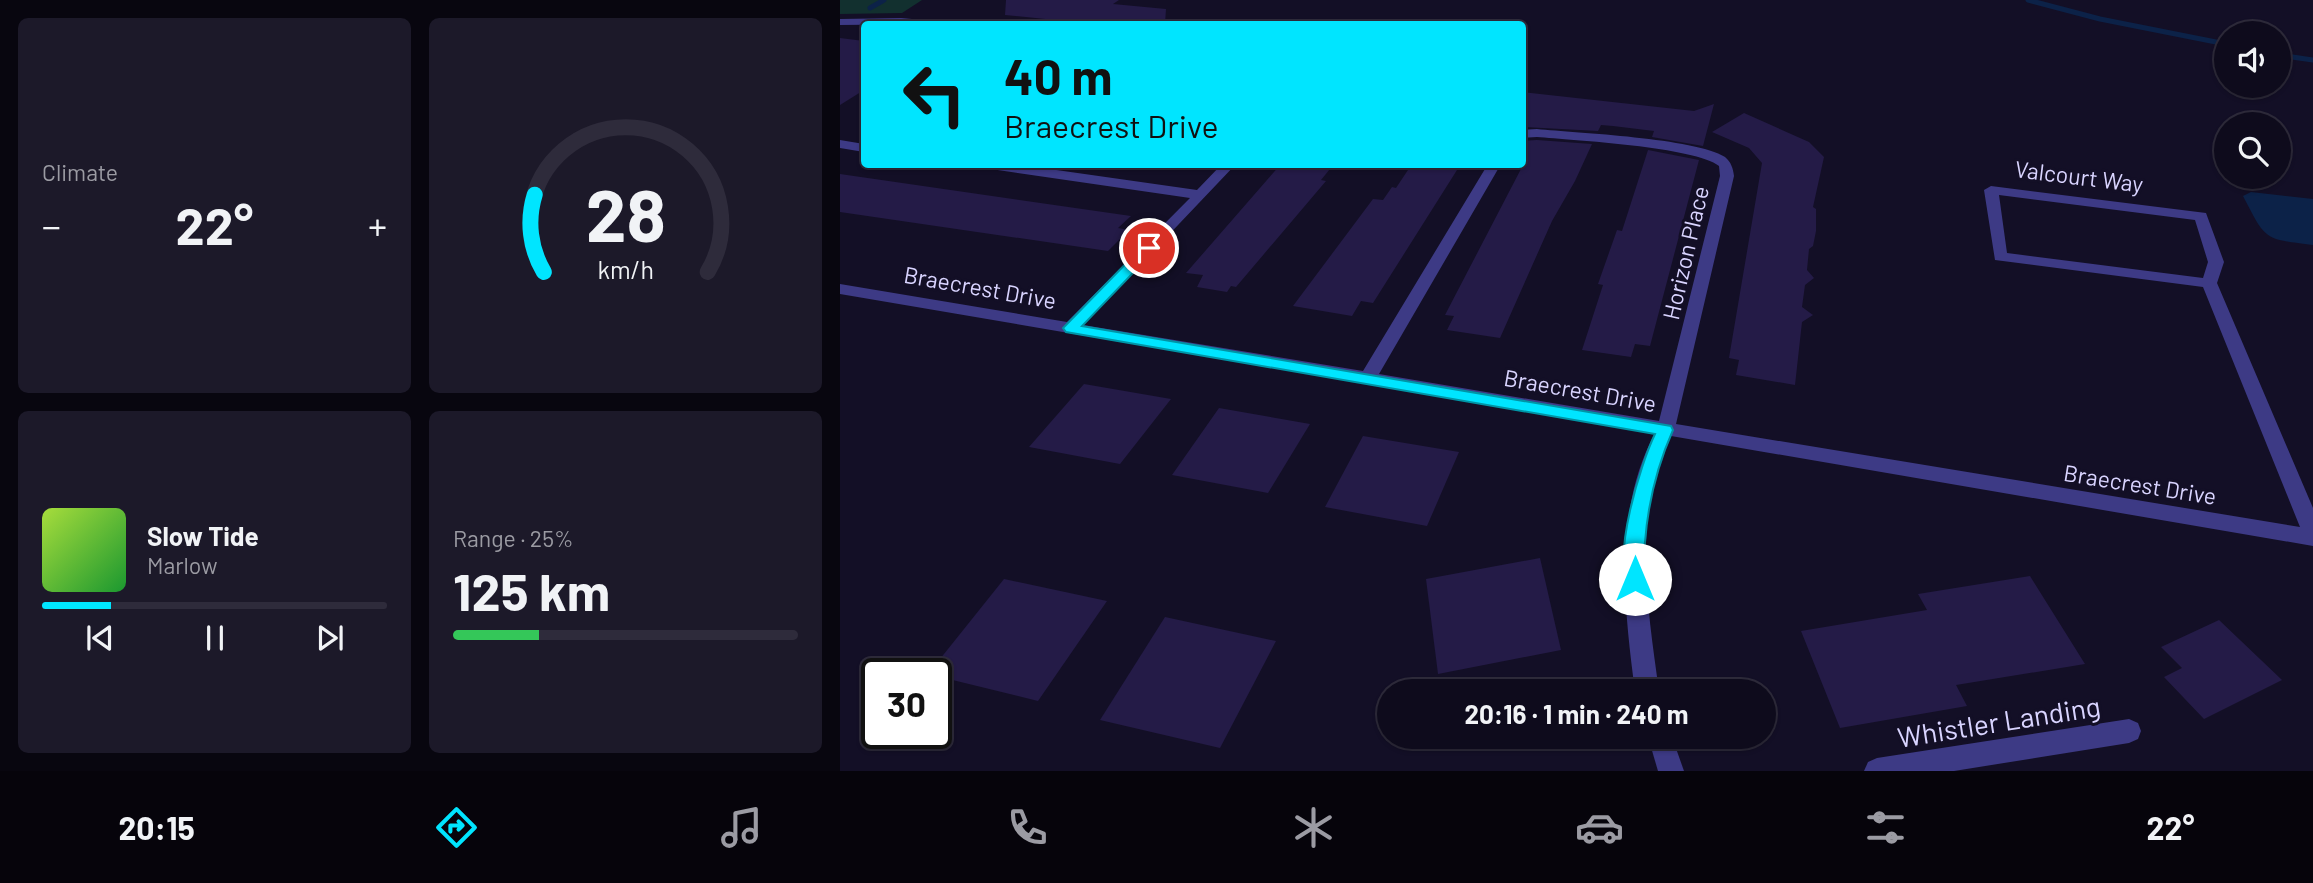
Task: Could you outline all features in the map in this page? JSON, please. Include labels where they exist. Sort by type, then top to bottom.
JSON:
[{"type":"street","points":[[840,22],[861,22]]},
{"type":"street","name":"Horizon Place","points":[[1526,134],[1689,150],[1718,158],[1727,167],[1676,395],[1665,430]]},
{"type":"street","points":[[840,144],[861,148]]},
{"type":"street","points":[[1012,168],[1200,195]]},
{"type":"street","points":[[1071,328],[1226,168]]},
{"type":"street","points":[[1367,379],[1493,168]]},
{"type":"street","name":"Valcourt Way","points":[[2209,283],[2000,257],[1991,190],[2201,216],[2216,262],[2209,283],[2299,496],[2313,538]]},
{"type":"street","name":"Braecrest Drive","points":[[840,289],[2313,538]]},
{"type":"street","points":[[1645,679],[1637,617],[1635,544],[1652,458],[1665,430]]},
{"type":"street","name":"Whistler Landing","points":[[1877,771],[2129,731]]},
{"type":"street","points":[[1664,749],[1671,771]]},
{"type":"green space","points":[[840,0],[922,0],[902,13],[840,14]]},
{"type":"water","points":[[2251,192],[2313,199],[2313,245],[2284,241],[2268,235],[2243,196]]},
{"type":"building","points":[[1006,0],[1119,0],[1113,4],[1166,9],[1165,21],[1064,21],[1005,15]]},
{"type":"building","points":[[840,38],[861,41],[861,92],[840,105]]},
{"type":"building","points":[[1526,92],[1694,111],[1714,104],[1703,146],[1652,137],[1654,131],[1601,125],[1598,131],[1526,127]]},
{"type":"building","points":[[1744,113],[1809,142],[1824,157],[1813,207],[1816,209],[1816,231],[1813,246],[1809,249],[1807,270],[1814,278],[1805,285],[1802,307],[1813,315],[1802,322],[1795,385],[1736,375],[1739,360],[1729,358],[1762,163],[1749,148],[1712,132]]},
{"type":"building","points":[[1526,141],[1592,144],[1552,221],[1500,338],[1447,330],[1454,316],[1445,315],[1521,168],[1526,168]]},
{"type":"building","points":[[1648,150],[1699,160],[1650,346],[1635,344],[1631,357],[1582,350],[1603,285],[1598,284],[1617,230],[1622,231]]},
{"type":"building","points":[[1278,168],[1331,168],[1321,180],[1326,181],[1236,287],[1231,286],[1227,292],[1197,287],[1203,275],[1186,273]]},
{"type":"building","points":[[1409,168],[1457,170],[1373,303],[1361,301],[1352,316],[1293,306],[1373,199],[1383,200],[1392,187],[1396,188]]},
{"type":"building","points":[[840,174],[1131,216],[1118,228],[1129,230],[1108,251],[840,212]]},
{"type":"building","points":[[1084,384],[1171,399],[1120,464],[1029,447]]},
{"type":"building","points":[[1219,408],[1310,424],[1268,493],[1172,475]]},
{"type":"building","points":[[1363,436],[1459,452],[1427,526],[1325,507]]},
{"type":"building","points":[[1540,558],[1561,650],[1438,674],[1426,579]]},
{"type":"building","points":[[2030,576],[2085,664],[1956,685],[1967,706],[1840,728],[1801,631],[1927,610],[1918,594]]},
{"type":"building","points":[[1004,579],[1107,601],[1038,701],[952,680],[952,658],[941,658]]},
{"type":"building","points":[[1165,617],[1276,641],[1220,748],[1100,720]]},
{"type":"building","points":[[2219,620],[2282,680],[2204,719],[2164,677],[2182,668],[2161,647]]},
{"type":"waterway","points":[[870,8],[884,0]]},
{"type":"waterway","points":[[2028,0],[2100,19],[2214,42]]},
{"type":"waterway","points":[[2291,57],[2313,60]]},
{"type":"route","points":[[1149,248],[1071,328],[1665,430],[1652,458],[1641,504],[1635,544],[1635,579]]}]
